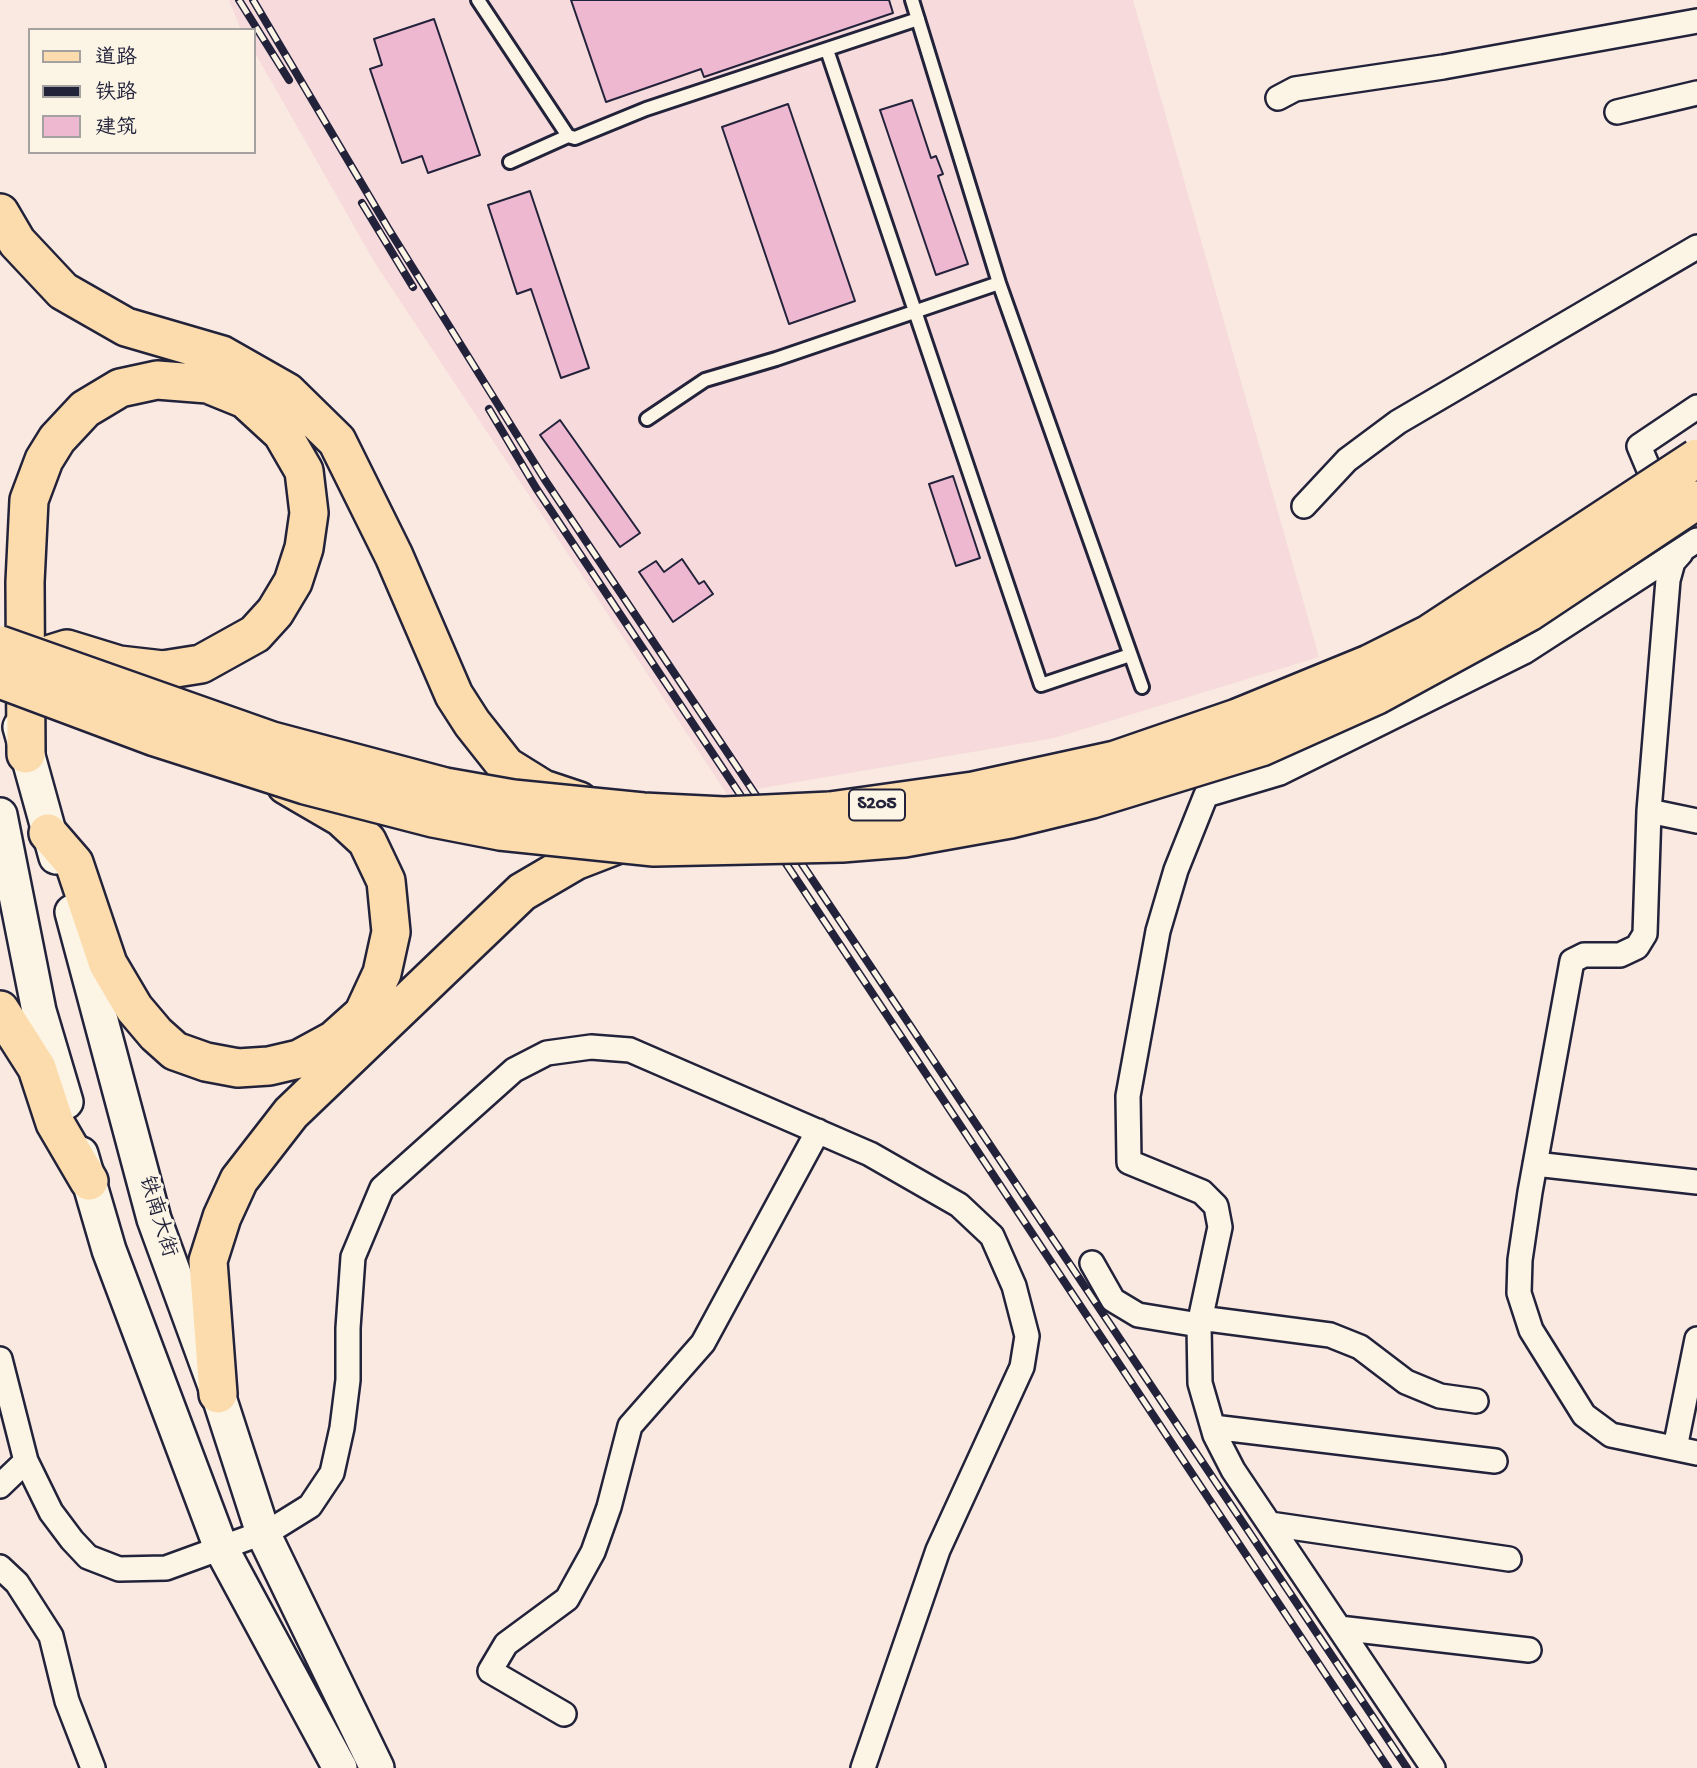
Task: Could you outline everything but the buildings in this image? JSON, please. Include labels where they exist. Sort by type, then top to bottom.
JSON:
[{"type":"main road","points":[[8,228],[63,292],[126,327],[222,355],[287,392],[337,440],[394,556],[454,695],[472,723],[506,766],[543,789],[597,807]]},
{"type":"main road","points":[[26,754],[25,582],[29,500],[44,460],[57,439],[85,409],[120,388],[157,380],[208,384],[246,399],[282,433],[304,471],[309,513],[304,548],[293,582],[275,612],[255,635],[228,652],[201,664],[163,670],[119,665],[67,649],[35,658]]},
{"type":"main road","name":"S205","points":[[0,645],[285,745],[445,787],[513,799],[724,816],[830,811],[974,791],[1127,756],[1237,718],[1369,664],[1429,634],[1697,458]]},
{"type":"main road","name":"S205","points":[[0,679],[155,737],[264,772],[433,818],[500,831],[619,844],[730,847],[904,838],[1010,819],[1092,799],[1261,747],[1377,695],[1529,612],[1697,500]]},
{"type":"main road","name":"铁南大街","points":[[0,645],[26,754],[85,953],[154,1219],[218,1394],[263,1533],[376,1768]]},
{"type":"main road","points":[[48,833],[74,863],[108,964],[134,1008],[174,1051],[206,1062],[238,1068],[269,1066],[299,1059],[334,1040],[363,1014],[382,973],[391,932],[386,881],[368,841],[341,817],[264,772]]},
{"type":"main road","points":[[0,815],[39,1011],[109,1250],[221,1548],[340,1768]]},
{"type":"main road","points":[[218,1394],[208,1261],[222,1217],[239,1180],[291,1113],[522,892],[575,861],[619,844]]},
{"type":"main road","points":[[0,1010],[37,1068],[55,1123],[89,1181]]},
{"type":"street","points":[[1278,97],[1295,89],[1443,68],[1697,21]]},
{"type":"street","points":[[1618,112],[1697,93]]},
{"type":"street","points":[[1304,506],[1347,460],[1398,422],[1697,247]]},
{"type":"street","points":[[1690,546],[1639,446],[1697,407]]},
{"type":"street","points":[[1690,546],[1673,562],[1668,580],[1650,811],[1645,934],[1637,947],[1620,955],[1584,955],[1572,961],[1535,1164],[1520,1260],[1519,1293],[1531,1330],[1584,1415],[1611,1435],[1686,1450],[1697,1339]]},
{"type":"street","points":[[1433,1768],[1233,1470],[1213,1427],[1200,1383],[1200,1321],[1220,1227],[1216,1206],[1202,1192],[1129,1163],[1128,1096],[1158,931],[1175,870],[1206,795],[1280,774],[1524,652],[1690,546]]},
{"type":"street","points":[[1650,811],[1697,821]]},
{"type":"street","points":[[0,1359],[26,1461],[51,1512],[88,1557],[119,1569],[166,1569],[263,1533],[310,1506],[332,1473],[342,1429],[348,1380],[353,1257],[382,1188],[514,1070],[547,1053],[591,1047],[630,1050],[870,1154],[959,1205],[992,1236],[1014,1286],[1027,1336],[1022,1367],[938,1549],[863,1768]]},
{"type":"street","points":[[564,1714],[490,1671],[506,1644],[567,1599],[593,1552],[609,1507],[631,1426],[703,1343],[818,1131]]},
{"type":"street","points":[[1535,1164],[1697,1182]]},
{"type":"street","points":[[1092,1263],[1113,1300],[1138,1315],[1330,1335],[1360,1347],[1406,1382],[1440,1396],[1476,1401]]},
{"type":"street","points":[[1213,1427],[1495,1461]]},
{"type":"street","points":[[0,1486],[26,1461]]},
{"type":"street","points":[[1269,1524],[1509,1559]]},
{"type":"street","points":[[0,1567],[16,1583],[51,1636],[67,1701],[93,1768]]},
{"type":"street","points":[[1339,1628],[1529,1650]]},
{"type":"lane","points":[[478,0],[568,136]]},
{"type":"lane","points":[[912,0],[999,283],[1142,687]]},
{"type":"lane","points":[[510,162],[568,136],[575,138],[646,109],[918,19]]},
{"type":"lane","points":[[827,50],[1041,685],[1130,655]]},
{"type":"lane","points":[[647,419],[705,380],[999,283]]},
{"type":"shaded area","points":[[229,0],[1133,0],[1319,657],[1054,738],[727,794],[375,263],[256,55],[256,28],[240,28]]},
{"type":"railway","points":[[239,0],[289,80]]},
{"type":"railway","points":[[253,0],[388,228],[545,480],[1407,1768]]},
{"type":"railway","points":[[362,203],[413,287]]},
{"type":"railway","points":[[489,409],[536,488],[1388,1768]]}]
